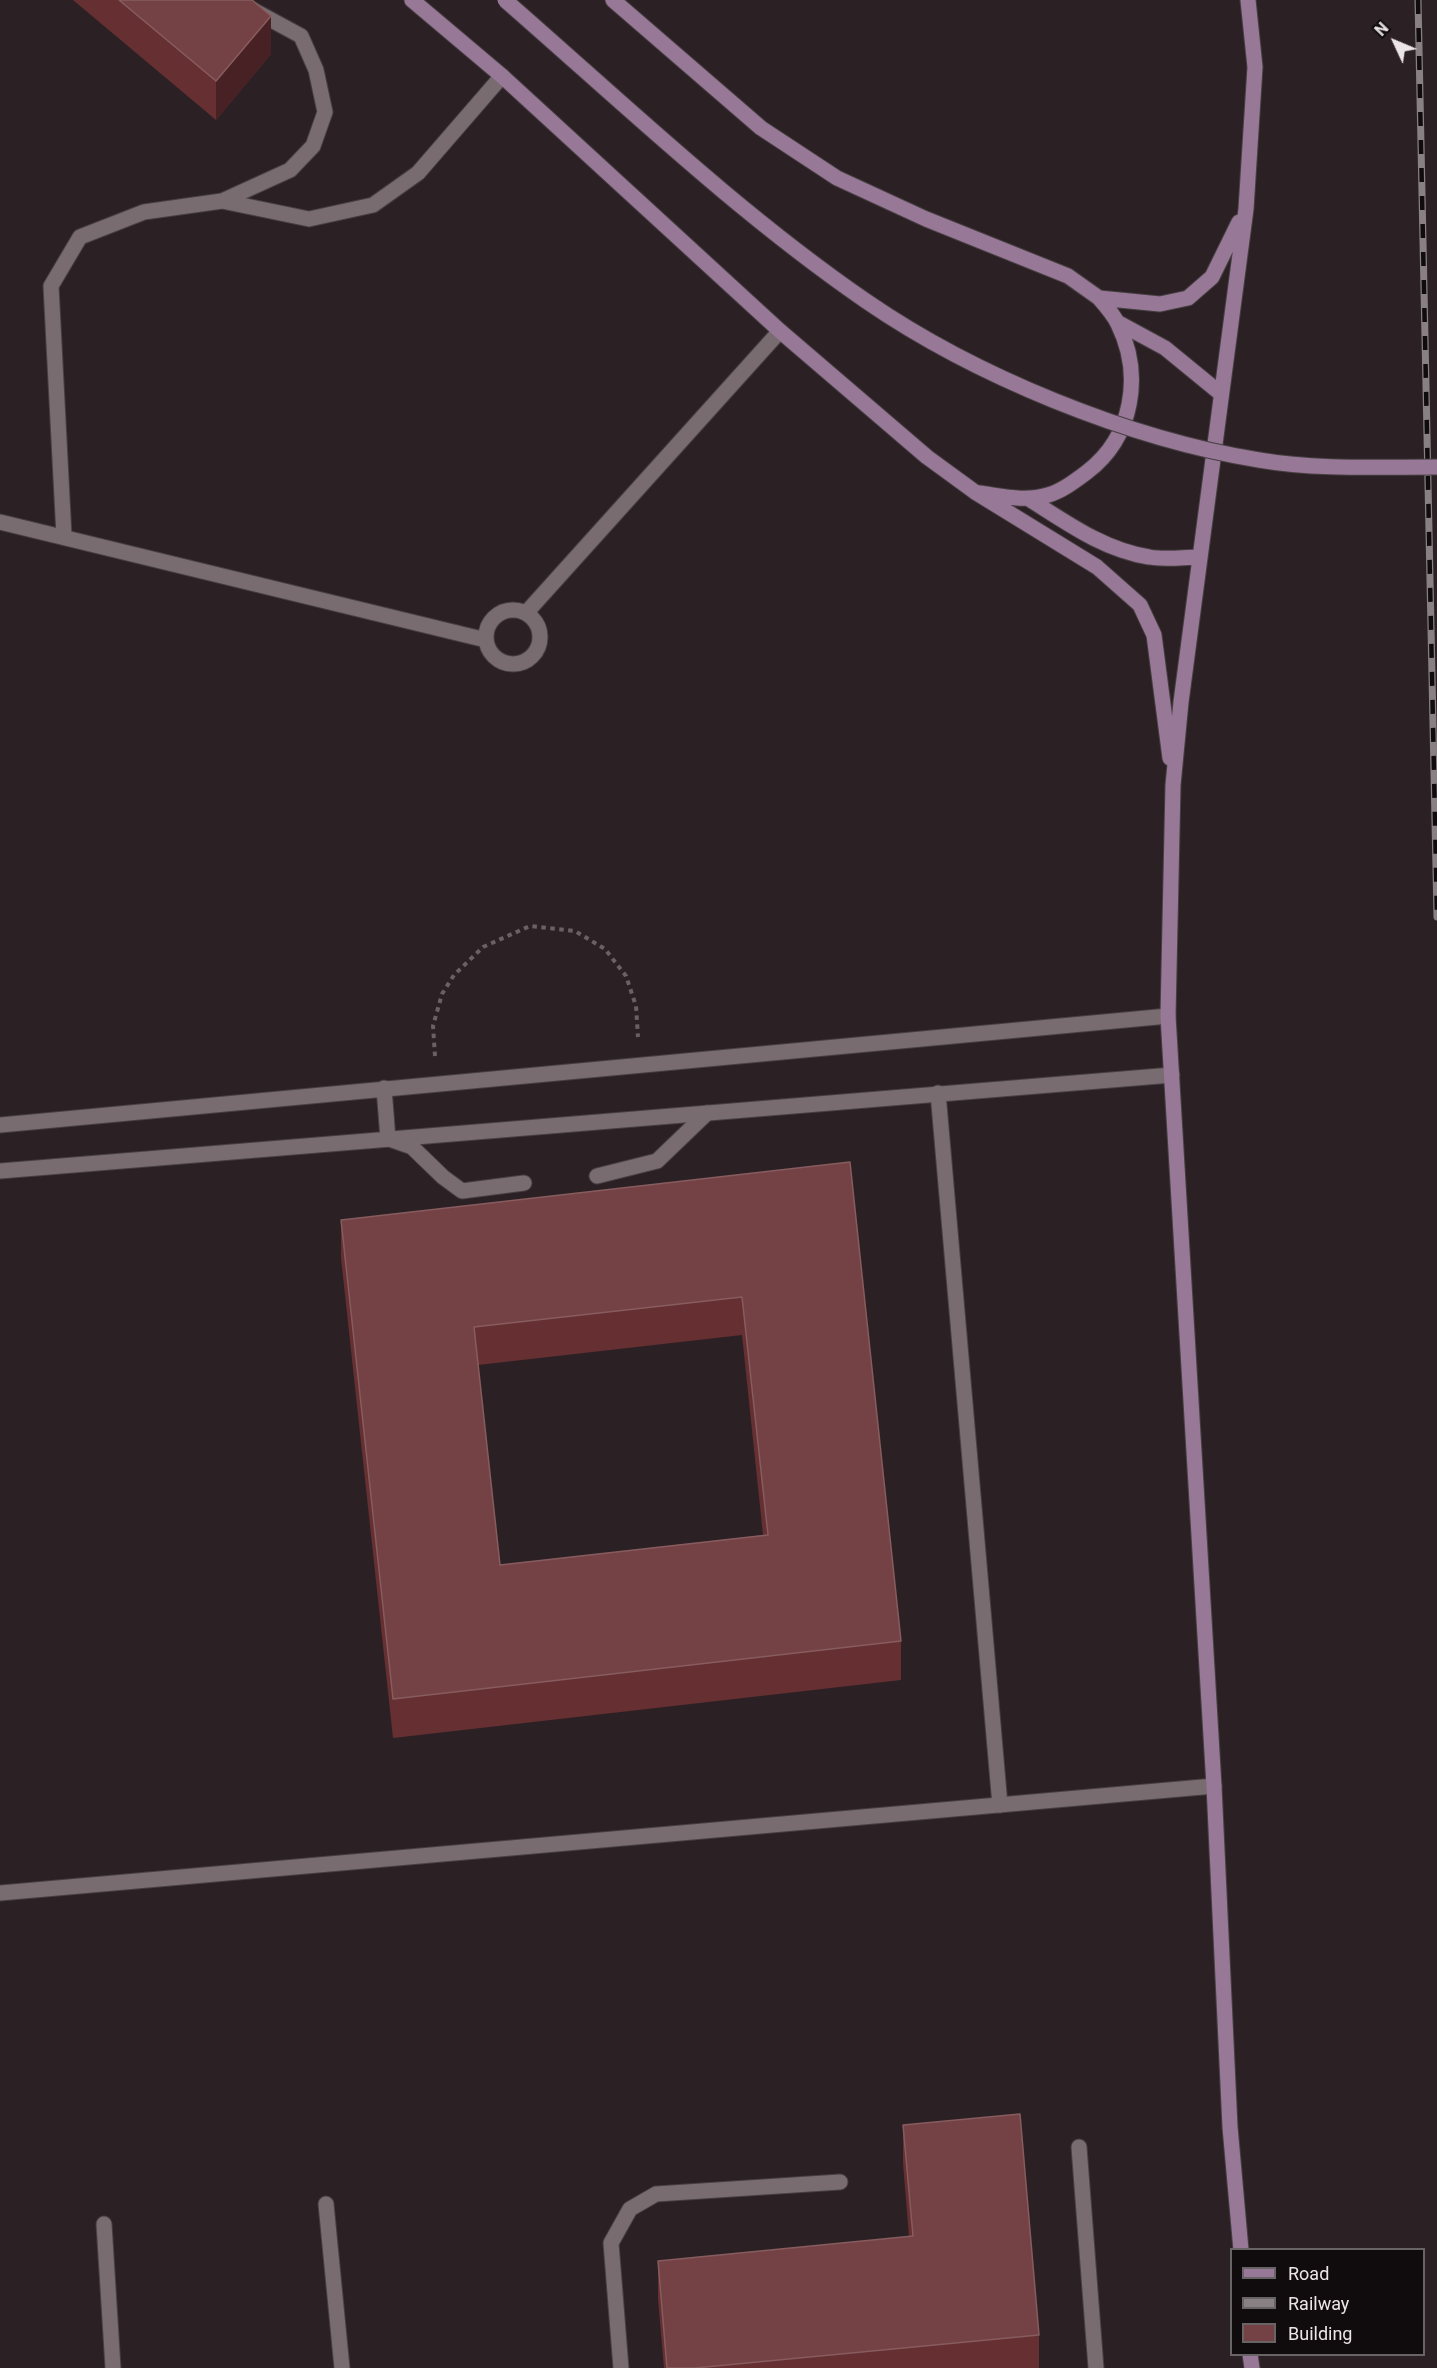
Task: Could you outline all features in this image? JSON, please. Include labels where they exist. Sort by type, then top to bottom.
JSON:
[{"type":"main road","points":[[412,0],[502,76],[780,331],[927,457],[975,492],[1097,567],[1140,605],[1154,635],[1173,785]]},
{"type":"main road","points":[[505,0],[781,237],[867,302],[960,356],[1056,400],[1177,443],[1261,460],[1357,468],[1437,467]]},
{"type":"main road","points":[[613,0],[761,128],[837,178],[926,219],[1068,276],[1099,298],[1117,321],[1132,369],[1131,399],[1122,428],[1100,462],[1077,480],[1049,495],[1029,499],[975,492]]},
{"type":"main road","points":[[1241,2248],[1230,2127],[1214,1786],[1168,1016],[1173,785],[1220,393],[1246,209],[1255,67],[1248,0]]},
{"type":"main road","points":[[1099,298],[1160,304],[1188,298],[1212,277],[1246,209]]},
{"type":"main road","points":[[1117,321],[1165,348],[1220,393]]},
{"type":"main road","points":[[1029,499],[1090,538],[1122,551],[1150,557],[1200,557]]},
{"type":"street","points":[[64,536],[51,286],[80,237],[144,212],[222,201],[290,170],[313,146],[325,112],[316,70],[301,36],[277,21],[243,6]]},
{"type":"street","points":[[222,201],[309,219],[373,205],[418,173],[502,76]]},
{"type":"street","points":[[526,614],[780,331]]},
{"type":"street","points":[[0,522],[486,640]]},
{"type":"street","points":[[514,609],[526,614],[536,622],[540,631],[538,648],[530,658],[522,662],[505,663],[490,652],[486,640],[488,626],[494,618],[514,609]]},
{"type":"street","points":[[0,1125],[1168,1016]]},
{"type":"street","points":[[0,1171],[1172,1075]]},
{"type":"street","points":[[384,1088],[388,1139]]},
{"type":"street","points":[[938,1093],[1000,1805]]},
{"type":"street","points":[[597,1176],[657,1161],[707,1113]]},
{"type":"street","points":[[388,1139],[412,1147],[443,1177],[462,1191],[524,1183]]},
{"type":"street","points":[[0,1893],[1214,1786]]},
{"type":"street","points":[[1079,2146],[1096,2368]]},
{"type":"street","points":[[621,2368],[611,2243],[630,2209],[656,2194],[840,2182]]},
{"type":"street","points":[[326,2204],[342,2368]]},
{"type":"street","points":[[104,2224],[113,2368]]},
{"type":"path","points":[[436,1084],[433,1026],[442,994],[454,975],[483,947],[530,926],[575,931],[605,949],[626,976],[636,1006],[640,1065]]},
{"type":"building","points":[[119,0],[252,0],[271,16],[216,81]]},
{"type":"building","points":[[850,1162],[901,1641],[393,1699],[341,1220]],"holes":[[[742,1297],[768,1535],[500,1565],[474,1327]]]},
{"type":"building","points":[[1020,2114],[1039,2335],[695,2368],[667,2368],[658,2261],[913,2236],[903,2125]]},
{"type":"railway","points":[[1418,0],[1437,917]]}]
